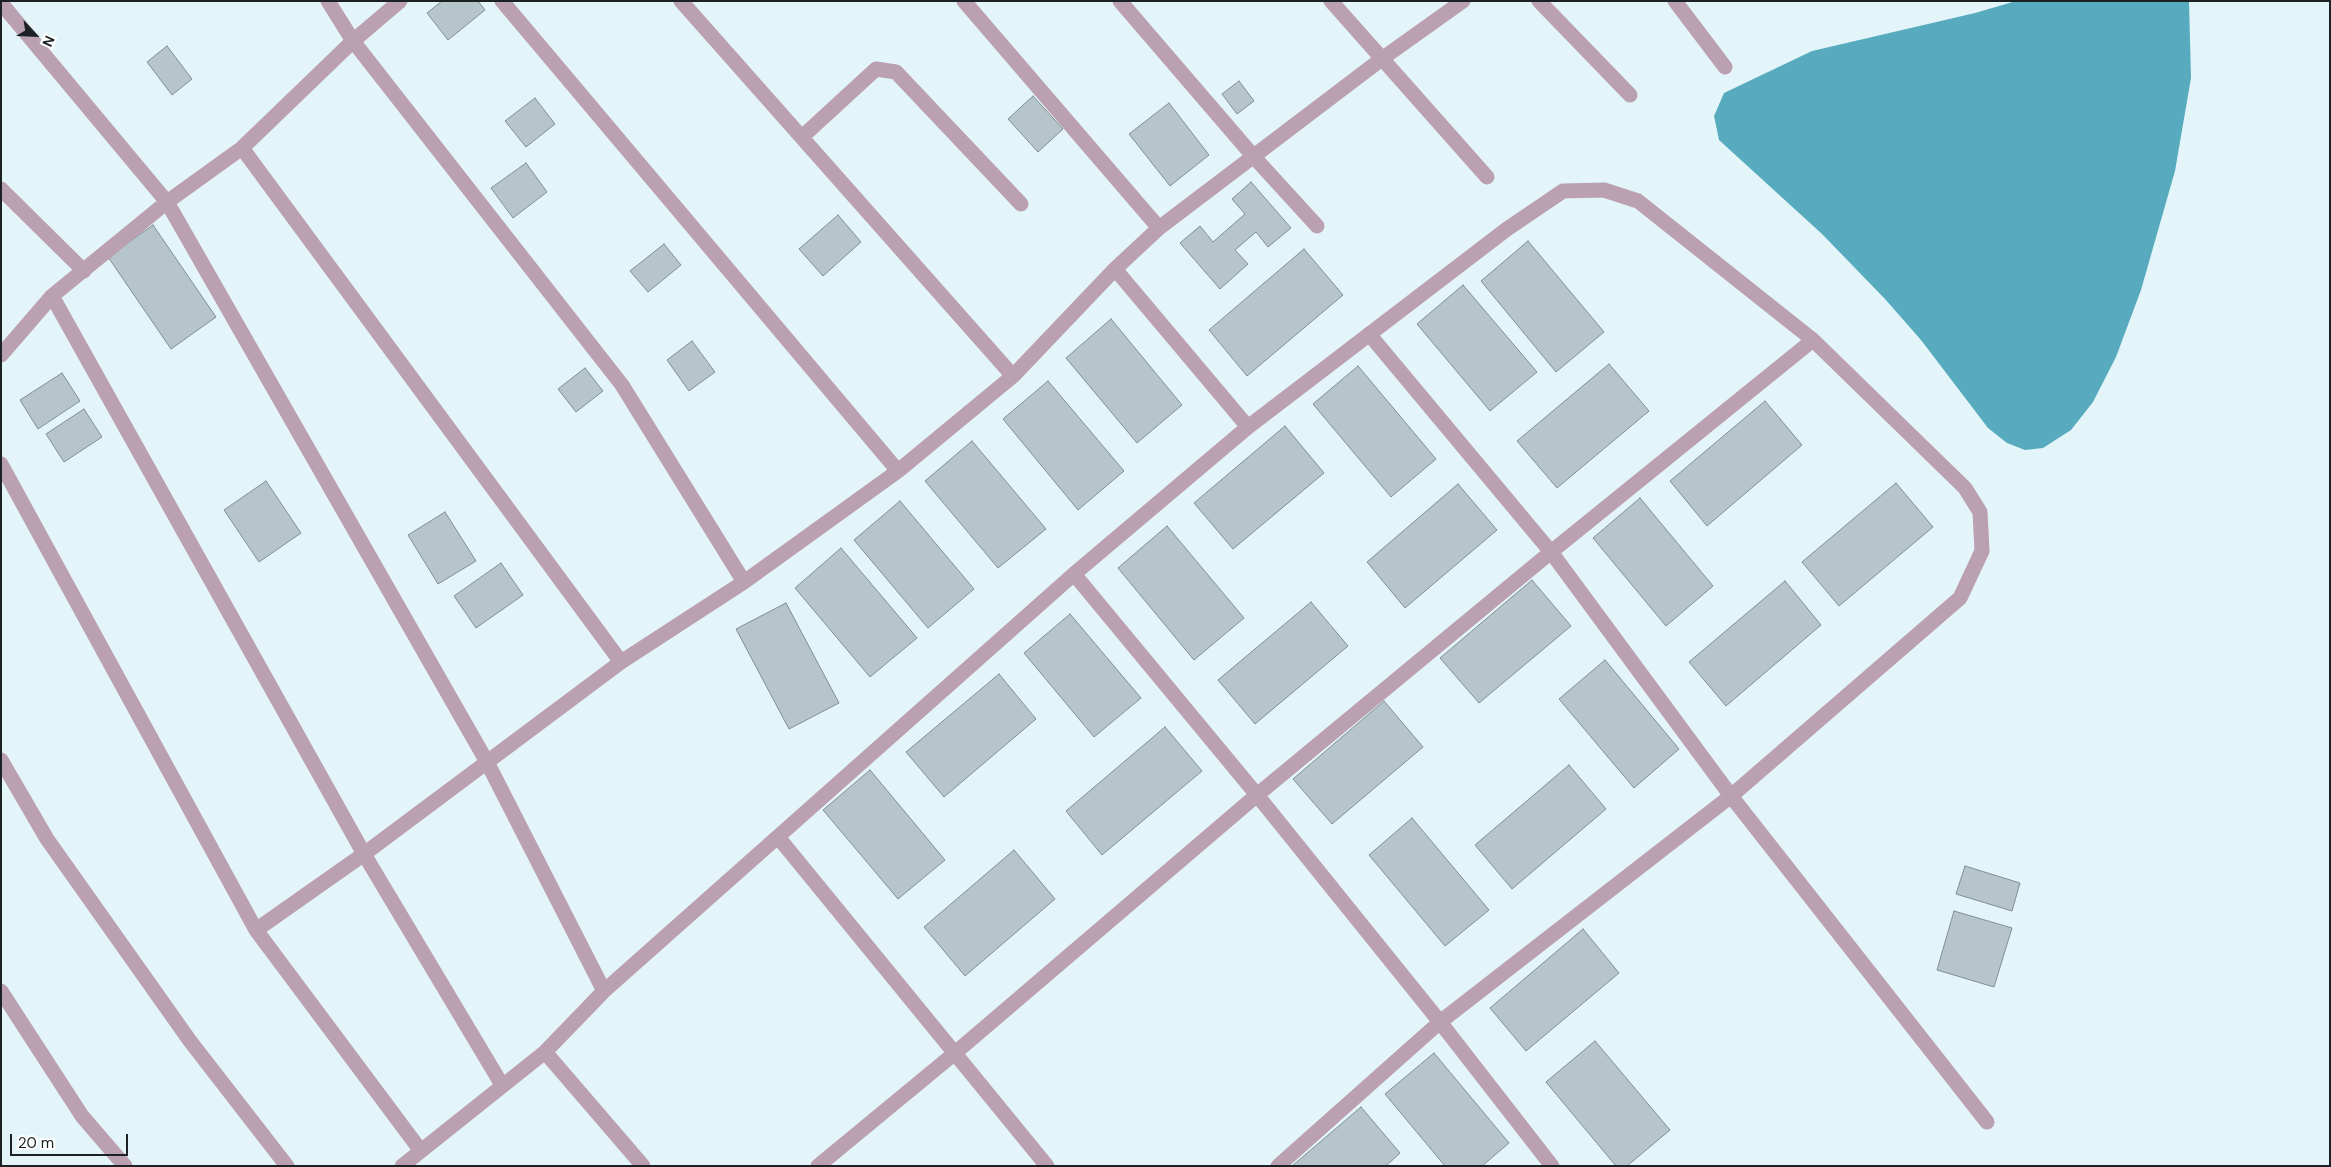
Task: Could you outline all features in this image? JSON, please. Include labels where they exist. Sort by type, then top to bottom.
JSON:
[{"type":"street","points":[[328,1],[352,41],[622,385],[744,582]]},
{"type":"street","points":[[1,355],[52,296],[167,202],[242,148],[352,41],[400,1]]},
{"type":"street","points":[[502,1],[898,471]]},
{"type":"street","points":[[681,1],[1014,376]]},
{"type":"street","points":[[964,1],[1158,228]]},
{"type":"street","points":[[1120,1],[1254,157],[1317,226]]},
{"type":"street","points":[[1330,1],[1383,58],[1487,177]]},
{"type":"street","points":[[256,930],[364,854],[621,662],[744,582],[898,471],[1014,376],[1115,269],[1158,228],[1383,58],[1463,1]]},
{"type":"street","points":[[1539,1],[1630,95]]},
{"type":"street","points":[[1675,1],[1725,67]]},
{"type":"street","points":[[1,3],[167,202],[487,762],[604,991]]},
{"type":"street","points":[[802,137],[876,69],[896,72],[1021,204]]},
{"type":"street","points":[[242,148],[621,662]]},
{"type":"street","points":[[1,189],[84,271]]},
{"type":"street","points":[[402,1166],[545,1052],[604,991],[1074,574],[1248,427],[1507,229],[1564,191],[1604,190],[1638,201],[1813,340],[1965,488],[1980,512],[1982,551],[1960,598],[1732,796],[1440,1022],[1278,1166]]},
{"type":"street","points":[[1115,269],[1248,427]]},
{"type":"street","points":[[52,296],[364,854],[502,1085]]},
{"type":"street","points":[[1369,334],[1551,552],[1732,796],[1988,1122]]},
{"type":"street","points":[[818,1166],[1257,795],[1551,552],[1813,340]]},
{"type":"street","points":[[1,464],[256,930],[421,1150]]},
{"type":"street","points":[[1074,574],[1257,795],[1440,1022],[1552,1166]]},
{"type":"street","points":[[1,760],[53,847],[190,1041],[287,1166]]},
{"type":"street","points":[[778,837],[1047,1166]]},
{"type":"street","points":[[1,991],[82,1116],[125,1166]]},
{"type":"street","points":[[545,1052],[643,1166]]},
{"type":"water","points":[[2016,1],[2189,1],[2191,78],[2175,171],[2141,290],[2116,357],[2093,402],[2071,430],[2043,448],[2025,450],[2007,443],[1988,428],[1921,340],[1885,299],[1822,234],[1719,140],[1714,116],[1724,93],[1812,51],[1975,13]]},
{"type":"building","points":[[442,1],[478,1],[485,10],[448,40],[427,13]]},
{"type":"building","points":[[167,46],[192,79],[172,95],[147,62]]},
{"type":"building","points":[[1239,81],[1254,101],[1237,114],[1222,94]]},
{"type":"building","points":[[1033,96],[1063,129],[1038,152],[1008,119]]},
{"type":"building","points":[[535,98],[555,124],[526,147],[505,121]]},
{"type":"building","points":[[1169,103],[1209,155],[1170,186],[1129,134]]},
{"type":"building","points":[[526,163],[547,192],[513,218],[491,188]]},
{"type":"building","points":[[1251,182],[1291,228],[1268,247],[1256,232],[1235,250],[1248,264],[1220,289],[1180,243],[1200,226],[1213,242],[1245,214],[1232,199]]},
{"type":"building","points":[[838,215],[861,242],[823,276],[799,249]]},
{"type":"building","points":[[153,225],[216,317],[171,349],[108,257]]},
{"type":"building","points":[[1528,241],[1604,332],[1556,372],[1481,281]]},
{"type":"building","points":[[664,244],[681,265],[648,292],[630,271]]},
{"type":"building","points":[[1304,249],[1343,295],[1247,376],[1209,330]]},
{"type":"building","points":[[1463,285],[1537,372],[1490,411],[1417,324]]},
{"type":"building","points":[[1111,319],[1182,405],[1137,443],[1066,358]]},
{"type":"building","points":[[692,341],[715,372],[689,391],[667,360]]},
{"type":"building","points":[[1609,364],[1649,411],[1557,488],[1517,441]]},
{"type":"building","points":[[1358,366],[1436,459],[1391,497],[1313,404]]},
{"type":"building","points":[[585,368],[603,391],[576,412],[558,389]]},
{"type":"building","points":[[62,373],[80,401],[38,429],[20,400]]},
{"type":"building","points":[[1048,381],[1124,471],[1078,510],[1003,419]]},
{"type":"building","points":[[1765,401],[1802,445],[1707,526],[1670,481]]},
{"type":"building","points":[[84,409],[102,437],[64,462],[46,434]]},
{"type":"building","points":[[1285,426],[1324,473],[1233,549],[1194,503]]},
{"type":"building","points":[[972,441],[1046,529],[998,568],[925,481]]},
{"type":"building","points":[[266,481],[301,533],[259,562],[224,510]]},
{"type":"building","points":[[1896,483],[1933,527],[1839,606],[1802,562]]},
{"type":"building","points":[[1458,484],[1497,530],[1405,608],[1367,562]]},
{"type":"building","points":[[1640,498],[1713,586],[1666,626],[1593,538]]},
{"type":"building","points":[[900,501],[974,589],[928,628],[854,540]]},
{"type":"building","points":[[445,512],[476,561],[438,584],[408,535]]},
{"type":"building","points":[[1167,526],[1244,618],[1194,660],[1118,568]]},
{"type":"building","points":[[841,548],[917,638],[870,677],[795,588]]},
{"type":"building","points":[[501,563],[523,595],[476,628],[454,596]]},
{"type":"building","points":[[1532,580],[1571,626],[1479,703],[1440,658]]},
{"type":"building","points":[[1785,581],[1821,625],[1726,706],[1689,662]]},
{"type":"building","points":[[1311,602],[1348,646],[1255,724],[1218,680]]},
{"type":"building","points":[[786,603],[839,703],[789,729],[736,629]]},
{"type":"building","points":[[1070,614],[1141,698],[1094,737],[1024,653]]},
{"type":"building","points":[[1605,660],[1679,749],[1634,788],[1559,699]]},
{"type":"building","points":[[999,674],[1036,719],[944,797],[906,752]]},
{"type":"building","points":[[1384,701],[1423,747],[1332,824],[1293,779]]},
{"type":"building","points":[[1165,727],[1202,771],[1102,855],[1066,811]]},
{"type":"building","points":[[1569,765],[1606,809],[1512,889],[1475,845]]},
{"type":"building","points":[[870,770],[945,860],[898,899],[823,810]]},
{"type":"building","points":[[1412,818],[1489,910],[1445,946],[1369,855]]},
{"type":"building","points":[[1014,850],[1055,899],[965,976],[924,927]]},
{"type":"building","points":[[1965,866],[2020,883],[2012,911],[1956,894]]},
{"type":"building","points":[[1954,911],[2012,928],[1994,987],[1937,970]]},
{"type":"building","points":[[1583,929],[1619,973],[1526,1051],[1490,1008]]},
{"type":"building","points":[[1595,1041],[1670,1130],[1627,1166],[1616,1166],[1546,1082]]},
{"type":"building","points":[[1434,1053],[1509,1143],[1482,1166],[1445,1166],[1385,1094]]},
{"type":"building","points":[[1361,1107],[1400,1153],[1386,1166],[1292,1166]]}]
